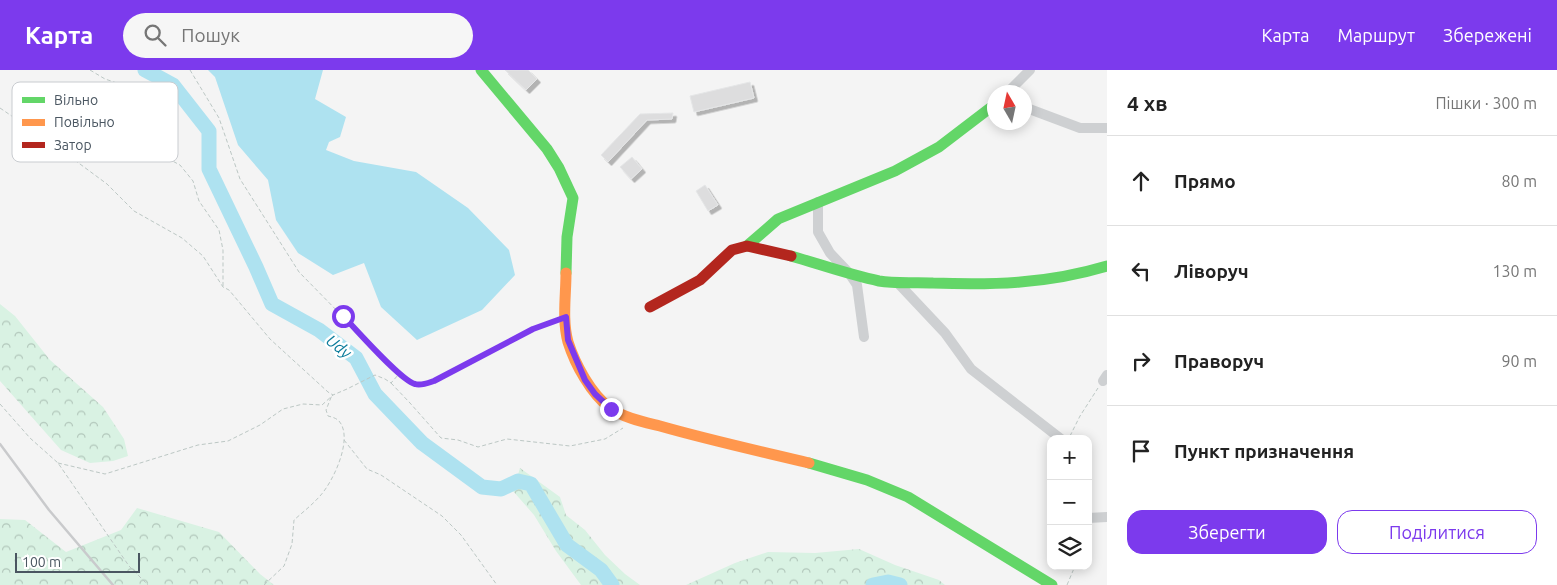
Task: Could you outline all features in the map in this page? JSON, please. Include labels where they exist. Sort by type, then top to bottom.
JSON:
[{"type":"street","points":[[481,70],[547,149],[559,168],[573,198],[567,237],[566,317],[568,340],[585,380],[595,394],[611,409],[632,418],[705,439],[818,465],[867,480],[908,497],[1052,585]]},
{"type":"street","points":[[1015,85],[1030,70]]},
{"type":"street","points":[[747,246],[778,219],[895,171],[939,147],[987,110]]},
{"type":"street","points":[[1032,110],[1080,128],[1107,128]]},
{"type":"street","points":[[818,202],[818,232],[830,253],[850,273],[856,285],[864,337]]},
{"type":"street","points":[[650,308],[700,280],[732,250],[747,246],[773,251],[880,281],[897,282],[1030,283],[1089,273],[1107,266]]},
{"type":"street","points":[[897,282],[945,333],[971,369],[1056,435]]},
{"type":"street","points":[[1092,518],[1107,517]]},
{"type":"path","points":[[90,70],[114,82]]},
{"type":"path","points":[[190,70],[220,118],[240,179],[299,272],[399,374],[416,384],[434,381],[533,329],[566,317]]},
{"type":"path","points":[[0,108],[12,116]]},
{"type":"path","points":[[77,162],[107,184],[134,211],[182,238],[203,256],[223,287],[229,290],[270,339],[332,395]]},
{"type":"path","points":[[174,162],[180,165],[192,181],[199,201],[219,230],[223,250],[223,287]]},
{"type":"path","points":[[391,383],[399,374]]},
{"type":"path","points":[[58,463],[105,474],[198,446],[228,441],[260,425],[282,409],[303,404],[322,405],[332,395],[376,375],[391,383],[441,438],[458,440],[478,447],[506,439],[570,446],[605,439],[622,429],[632,418]]},
{"type":"path","points":[[1071,435],[1080,416],[1105,378]]},
{"type":"path","points":[[264,585],[284,566],[292,544],[294,520],[320,496],[332,480],[344,440],[342,427],[338,420],[328,416],[326,410],[332,395]]},
{"type":"path","points":[[0,404],[30,438],[58,463],[129,566],[148,585]]},
{"type":"path","points":[[344,440],[367,469],[381,475],[442,516],[462,535],[497,585]]},
{"type":"path","points":[[1067,585],[1073,570]]},
{"type":"green space","points":[[0,304],[15,316],[50,360],[103,407],[124,439],[128,456],[113,461],[90,463],[61,450],[0,381]]},
{"type":"green space","points":[[520,468],[560,497],[566,515],[585,530],[605,555],[625,574],[640,585],[581,585],[556,551],[534,515],[513,491]]},
{"type":"green space","points":[[137,508],[219,532],[260,574],[274,585],[0,585],[0,519],[25,520],[66,552],[121,530]]},
{"type":"green space","points":[[859,549],[895,565],[939,580],[945,585],[686,585],[735,563],[768,552],[815,553]]},
{"type":"water","points":[[208,70],[323,70],[315,99],[346,117],[340,137],[329,142],[326,150],[354,161],[416,172],[468,208],[509,250],[515,275],[482,310],[417,340],[381,307],[364,263],[333,275],[298,253],[276,220],[268,180],[238,145],[215,77]]},
{"type":"building","points":[[505,70],[528,70],[537,79],[526,90]]},
{"type":"building","points":[[750,82],[754,98],[694,112],[690,96]]},
{"type":"building","points":[[673,113],[672,119],[647,120],[608,162],[601,155],[640,114]]},
{"type":"building","points":[[632,157],[642,169],[631,179],[620,167]]},
{"type":"building","points":[[705,185],[718,205],[708,211],[696,191]]},
{"type":"waterway","name":"Udy","points":[[145,70],[167,82]]},
{"type":"waterway","name":"Udy","points":[[178,91],[209,131],[209,169],[272,304],[319,330],[356,358],[375,394],[422,443],[482,487],[501,489],[518,481],[531,484],[567,545],[601,570],[612,585]]},
{"type":"waterway","name":"Udy","points":[[873,585],[888,582],[900,585]]},
{"type":"railway","points":[[0,444],[49,510],[113,585]]},
{"type":"traffic: fast","points":[[481,70],[547,149],[559,168],[573,198],[567,237],[566,273]]},
{"type":"traffic: fast","points":[[747,246],[778,219],[895,171],[939,147],[987,110]]},
{"type":"traffic: fast","points":[[791,256],[868,279],[899,283],[977,284],[1020,282],[1063,277],[1107,266]]},
{"type":"traffic: fast","points":[[809,463],[867,480],[908,497],[1052,585]]},
{"type":"traffic: slow","points":[[566,273],[565,316],[568,342],[584,378],[596,395],[610,408],[641,421],[809,463]]},
{"type":"traffic: jam","points":[[650,307],[700,280],[732,250],[747,246],[791,256]]},
{"type":"route","points":[[343,316],[399,374],[416,384],[434,381],[533,329],[566,317],[568,340],[585,380],[595,394],[611,409]]}]
